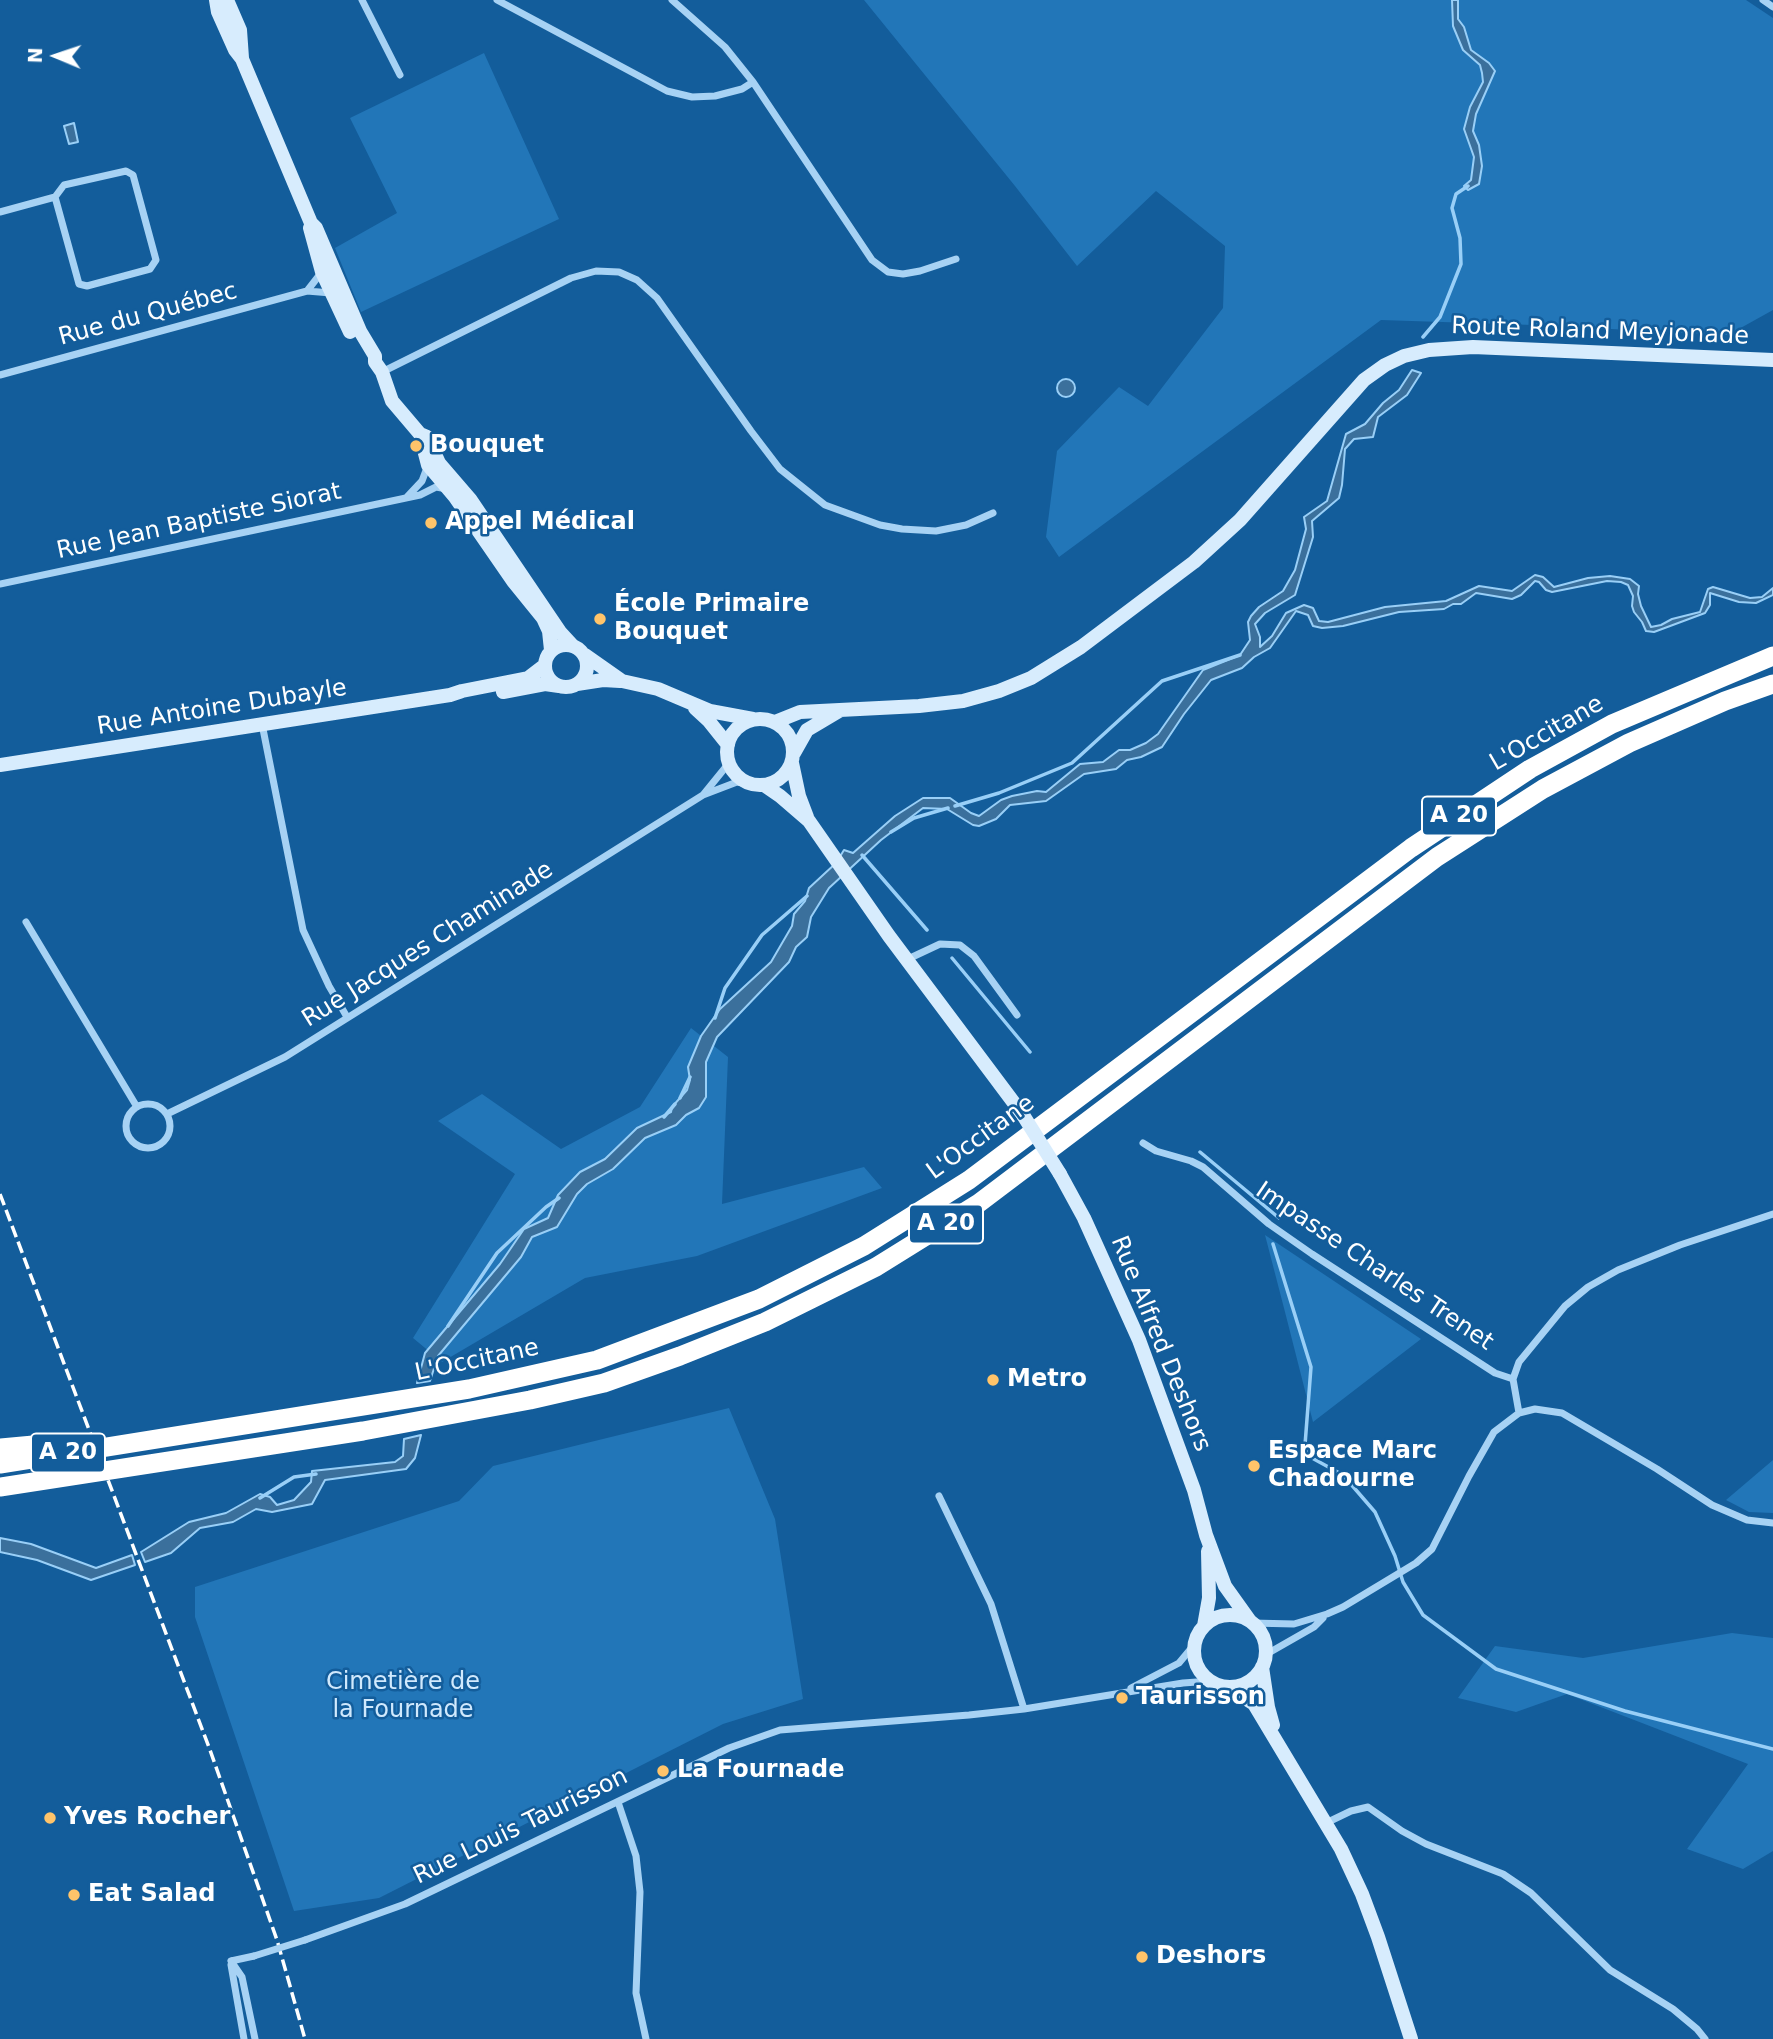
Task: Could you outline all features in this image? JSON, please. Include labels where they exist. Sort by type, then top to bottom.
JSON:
[{"type":"highway","name":"L'Occitane","points":[[0,1464],[469,1390],[584,1363],[759,1300],[864,1246],[969,1180],[1411,848],[1530,769],[1612,724],[1773,656]]},
{"type":"highway","name":"L'Occitane","points":[[0,1487],[363,1431],[530,1400],[604,1383],[765,1322],[876,1267],[979,1203],[1437,857],[1543,789],[1629,743],[1724,701],[1773,684]]},
{"type":"highway","points":[[0,1448],[80,1441],[137,1442]]},
{"type":"main road","points":[[216,0],[218,12],[235,50],[242,59],[311,223],[310,230],[337,291],[355,342],[366,359],[378,367],[392,401],[420,434],[428,465],[483,529],[544,618],[549,631],[551,650],[545,666],[549,679],[561,687]]},
{"type":"main road","points":[[228,0],[240,30],[242,59]]},
{"type":"main road","name":"Route Roland Meyjonade","points":[[775,722],[800,712],[963,701],[1031,678],[1081,648],[1194,562],[1240,520],[1364,380],[1404,356],[1429,350],[1474,348],[1773,360]]},
{"type":"main road","points":[[420,434],[427,437],[439,463],[462,489],[483,529]]},
{"type":"main road","points":[[517,578],[572,645],[622,681],[658,690],[710,710],[775,722],[789,734],[799,796],[809,821]]},
{"type":"main road","points":[[551,650],[564,644],[572,645]]},
{"type":"main road","points":[[577,684],[588,668],[585,655]]},
{"type":"main road","name":"Rue Antoine Dubayle","points":[[0,765],[450,695],[528,678],[545,666]]},
{"type":"main road","name":"Rue Antoine Dubayle","points":[[450,695],[466,698],[545,684],[561,687],[603,680],[622,681]]},
{"type":"main road","points":[[689,703],[708,720],[728,745]]},
{"type":"main road","name":"Route Roland Meyjonade","points":[[793,758],[807,730],[840,710]]},
{"type":"main road","points":[[755,719],[737,728],[728,745],[729,763],[739,778],[780,796],[809,821],[908,959]]},
{"type":"main road","points":[[760,785],[781,778],[793,758]]},
{"type":"main road","name":"Rue Alfred Deshors","points":[[908,959],[1023,1115],[1084,1217],[1131,1320],[1194,1490],[1206,1535]]},
{"type":"main road","points":[[1206,1535],[1225,1586],[1260,1632],[1265,1643],[1268,1707],[1279,1743]]},
{"type":"main road","points":[[1206,1535],[1209,1598],[1204,1626],[1194,1646],[1197,1666],[1211,1681],[1228,1687],[1254,1704],[1325,1823],[1362,1894],[1411,2039]]},
{"type":"main road","points":[[1204,1626],[1221,1616],[1231,1615],[1251,1622]]},
{"type":"main road","points":[[1228,1687],[1248,1682],[1264,1661]]},
{"type":"street","points":[[362,0],[400,75]]},
{"type":"street","points":[[497,0],[667,91],[692,97],[715,96],[742,89],[753,82]]},
{"type":"street","points":[[672,0],[725,47],[753,82],[872,260],[888,272],[903,274],[956,260]]},
{"type":"street","points":[[1763,0],[1773,7]]},
{"type":"street","points":[[0,212],[55,197],[64,186],[126,171],[133,175],[156,260],[150,268],[87,286],[79,284],[55,197]]},
{"type":"street","points":[[307,291],[328,270]]},
{"type":"street","points":[[378,367],[571,278],[596,271],[619,272],[637,280],[657,298],[773,459],[825,505],[902,530],[936,531],[966,525],[993,513]]},
{"type":"street","name":"Rue du Québec","points":[[0,375],[307,291],[337,291]]},
{"type":"street","points":[[406,497],[422,481],[428,465]]},
{"type":"street","name":"Rue Jean Baptiste Siorat","points":[[0,584],[420,495],[436,487],[448,489]]},
{"type":"street","points":[[262,724],[303,930],[347,1017]]},
{"type":"street","name":"Rue Jacques Chaminade","points":[[703,795],[729,763]]},
{"type":"street","name":"Rue Jacques Chaminade","points":[[167,1114],[285,1058],[703,795],[737,782],[760,785]]},
{"type":"street","points":[[26,922],[137,1107]]},
{"type":"street","points":[[908,959],[940,944],[960,945],[974,956],[1017,1015]]},
{"type":"street","points":[[151,1104],[167,1114],[170,1130],[167,1138],[156,1147],[142,1147],[132,1141],[127,1130],[128,1119],[137,1107],[151,1104]]},
{"type":"street","name":"Impasse Charles Trenet","points":[[1143,1143],[1203,1167],[1269,1224],[1312,1254],[1485,1367],[1513,1379]]},
{"type":"street","points":[[1518,1413],[1513,1379],[1519,1362],[1565,1306],[1588,1287],[1619,1270],[1680,1245],[1773,1214]]},
{"type":"street","points":[[1251,1622],[1294,1624],[1327,1614],[1416,1563],[1432,1549],[1494,1432],[1518,1413],[1535,1409],[1562,1413],[1712,1505],[1747,1520],[1773,1523]]},
{"type":"street","points":[[939,1496],[991,1604],[1024,1709]]},
{"type":"street","points":[[1264,1661],[1314,1627],[1327,1614]]},
{"type":"street","points":[[1124,1691],[1179,1663],[1194,1646]]},
{"type":"street","points":[[1124,1691],[1211,1681]]},
{"type":"street","name":"Rue Louis Taurisson","points":[[231,1961],[305,1940],[405,1904],[729,1748],[780,1730],[1024,1709],[1124,1691]]},
{"type":"street","points":[[618,1802],[636,1856],[640,1892],[636,1993],[646,2039]]},
{"type":"street","points":[[1325,1823],[1368,1807],[1426,1844],[1503,1874],[1531,1893],[1610,1970],[1673,2009],[1705,2039]]},
{"type":"street","points":[[231,1961],[244,2039]]},
{"type":"street","points":[[231,1961],[242,1977],[255,2039]]},
{"type":"green space","points":[[864,0],[1746,0],[1773,18],[1773,310],[1728,335],[1381,320],[1059,557],[1046,537],[1057,451],[1119,387],[1148,406],[1223,308],[1225,246],[1156,191],[1077,266]]},
{"type":"green space","points":[[484,53],[559,219],[361,312],[335,248],[397,213],[350,118]]},
{"type":"green space","points":[[691,1028],[728,1057],[722,1204],[864,1167],[882,1188],[697,1256],[585,1278],[442,1362],[413,1338],[515,1174],[438,1121],[482,1094],[561,1149],[640,1107]]},
{"type":"green space","points":[[1265,1235],[1421,1339],[1313,1422],[1285,1312]]},
{"type":"green space","name":"Cimetière de la Fournade","points":[[729,1408],[775,1519],[803,1699],[723,1724],[379,1898],[294,1911],[195,1617],[195,1587],[459,1501],[493,1466]]},
{"type":"green space","points":[[1773,1460],[1773,1513],[1749,1512],[1726,1500]]},
{"type":"green space","points":[[1732,1633],[1773,1638],[1773,1851],[1743,1869],[1687,1849],[1748,1764],[1567,1694],[1516,1712],[1458,1698],[1495,1646],[1583,1658]]},
{"type":"shaded area","points":[[1452,0],[1458,0],[1458,19],[1464,27],[1471,50],[1495,71],[1476,114],[1473,131],[1479,145],[1482,166],[1479,184],[1468,190],[1464,186],[1471,180],[1474,157],[1464,129],[1470,107],[1483,82],[1480,65],[1463,50],[1453,26]]},
{"type":"shaded area","points":[[74,123],[78,142],[69,144],[64,126]]},
{"type":"shaded area","points":[[1412,370],[1421,373],[1407,395],[1378,417],[1373,437],[1354,439],[1345,449],[1339,498],[1312,521],[1313,537],[1295,595],[1265,613],[1255,624],[1260,637],[1260,647],[1272,636],[1286,613],[1304,605],[1313,608],[1319,621],[1328,622],[1385,607],[1446,601],[1479,586],[1512,591],[1535,575],[1543,577],[1554,587],[1588,578],[1610,576],[1630,579],[1639,586],[1641,606],[1651,627],[1700,612],[1708,589],[1713,587],[1750,598],[1762,597],[1773,588],[1773,595],[1756,603],[1739,602],[1710,593],[1710,605],[1705,613],[1654,632],[1646,631],[1634,612],[1633,596],[1628,585],[1607,581],[1552,592],[1535,581],[1521,595],[1512,599],[1476,593],[1461,604],[1453,604],[1444,609],[1399,612],[1343,626],[1313,626],[1308,615],[1296,611],[1270,648],[1242,668],[1211,680],[1162,747],[1127,760],[1116,769],[1084,774],[1046,801],[1010,805],[996,819],[979,826],[947,809],[923,808],[881,840],[829,888],[811,917],[807,937],[796,947],[789,962],[717,1037],[706,1062],[706,1097],[699,1108],[676,1125],[645,1138],[613,1169],[587,1184],[577,1194],[557,1227],[532,1237],[521,1257],[438,1356],[430,1381],[417,1383],[425,1353],[500,1264],[524,1229],[548,1218],[558,1195],[580,1172],[605,1159],[637,1128],[671,1112],[672,1107],[687,1090],[690,1080],[688,1067],[701,1036],[720,1009],[771,962],[792,926],[794,914],[805,901],[809,888],[836,863],[844,850],[853,853],[895,816],[923,798],[950,798],[979,816],[1001,800],[1012,796],[1046,792],[1080,764],[1103,762],[1119,750],[1130,750],[1146,743],[1158,734],[1203,670],[1240,655],[1250,640],[1248,622],[1251,616],[1259,607],[1283,591],[1295,570],[1306,529],[1304,517],[1327,501],[1346,434],[1365,424],[1383,403],[1399,390]]},
{"type":"shaded area","points":[[1066,379],[1072,382],[1075,388],[1072,394],[1066,397],[1060,394],[1057,388],[1060,382]]},
{"type":"shaded area","points":[[421,1435],[415,1458],[406,1469],[325,1480],[312,1504],[272,1512],[256,1509],[233,1522],[200,1528],[171,1553],[145,1562],[141,1552],[189,1522],[226,1513],[260,1494],[270,1497],[277,1505],[294,1500],[311,1482],[312,1471],[395,1462],[403,1456],[404,1439]]},
{"type":"shaded area","points":[[0,1538],[31,1544],[96,1568],[132,1555],[135,1565],[91,1580],[37,1560],[0,1552]]},
{"type":"waterway","points":[[1423,337],[1440,317],[1461,264],[1460,238],[1452,208],[1456,194],[1468,186]]},
{"type":"waterway","points":[[955,806],[999,793],[1072,763],[1162,681],[1240,655]]},
{"type":"waterway","points":[[891,832],[914,818],[948,808]]},
{"type":"waterway","points":[[862,855],[927,930]]},
{"type":"waterway","points":[[715,1018],[725,988],[762,935],[807,896]]},
{"type":"waterway","points":[[952,958],[1030,1052]]},
{"type":"waterway","points":[[680,1098],[690,1077]]},
{"type":"waterway","points":[[664,1117],[675,1104]]},
{"type":"waterway","points":[[1200,1152],[1279,1218]]},
{"type":"waterway","points":[[448,1326],[497,1253],[559,1198]]},
{"type":"waterway","points":[[1273,1244],[1311,1367],[1305,1445],[1312,1458],[1343,1475],[1375,1512],[1395,1556],[1403,1582],[1423,1615],[1496,1669],[1625,1711],[1773,1749]]},
{"type":"waterway","points":[[260,1498],[294,1477],[316,1474]]},
{"type":"railway","points":[[0,1194],[210,1750],[277,1940],[305,2039]]},
{"type":"place","name":"Bouquet","points":[[416,446]]},
{"type":"place","name":"Appel Médical","points":[[431,523]]},
{"type":"place","name":"École Primaire Bouquet","points":[[600,619]]},
{"type":"place","name":"Metro","points":[[993,1380]]},
{"type":"place","name":"Espace Marc Chadourne","points":[[1254,1466]]},
{"type":"place","name":"Taurisson","points":[[1122,1698]]},
{"type":"place","name":"La Fournade","points":[[663,1771]]},
{"type":"place","name":"Yves Rocher","points":[[50,1818]]},
{"type":"place","name":"Eat Salad","points":[[74,1895]]},
{"type":"place","name":"Deshors","points":[[1142,1957]]}]
